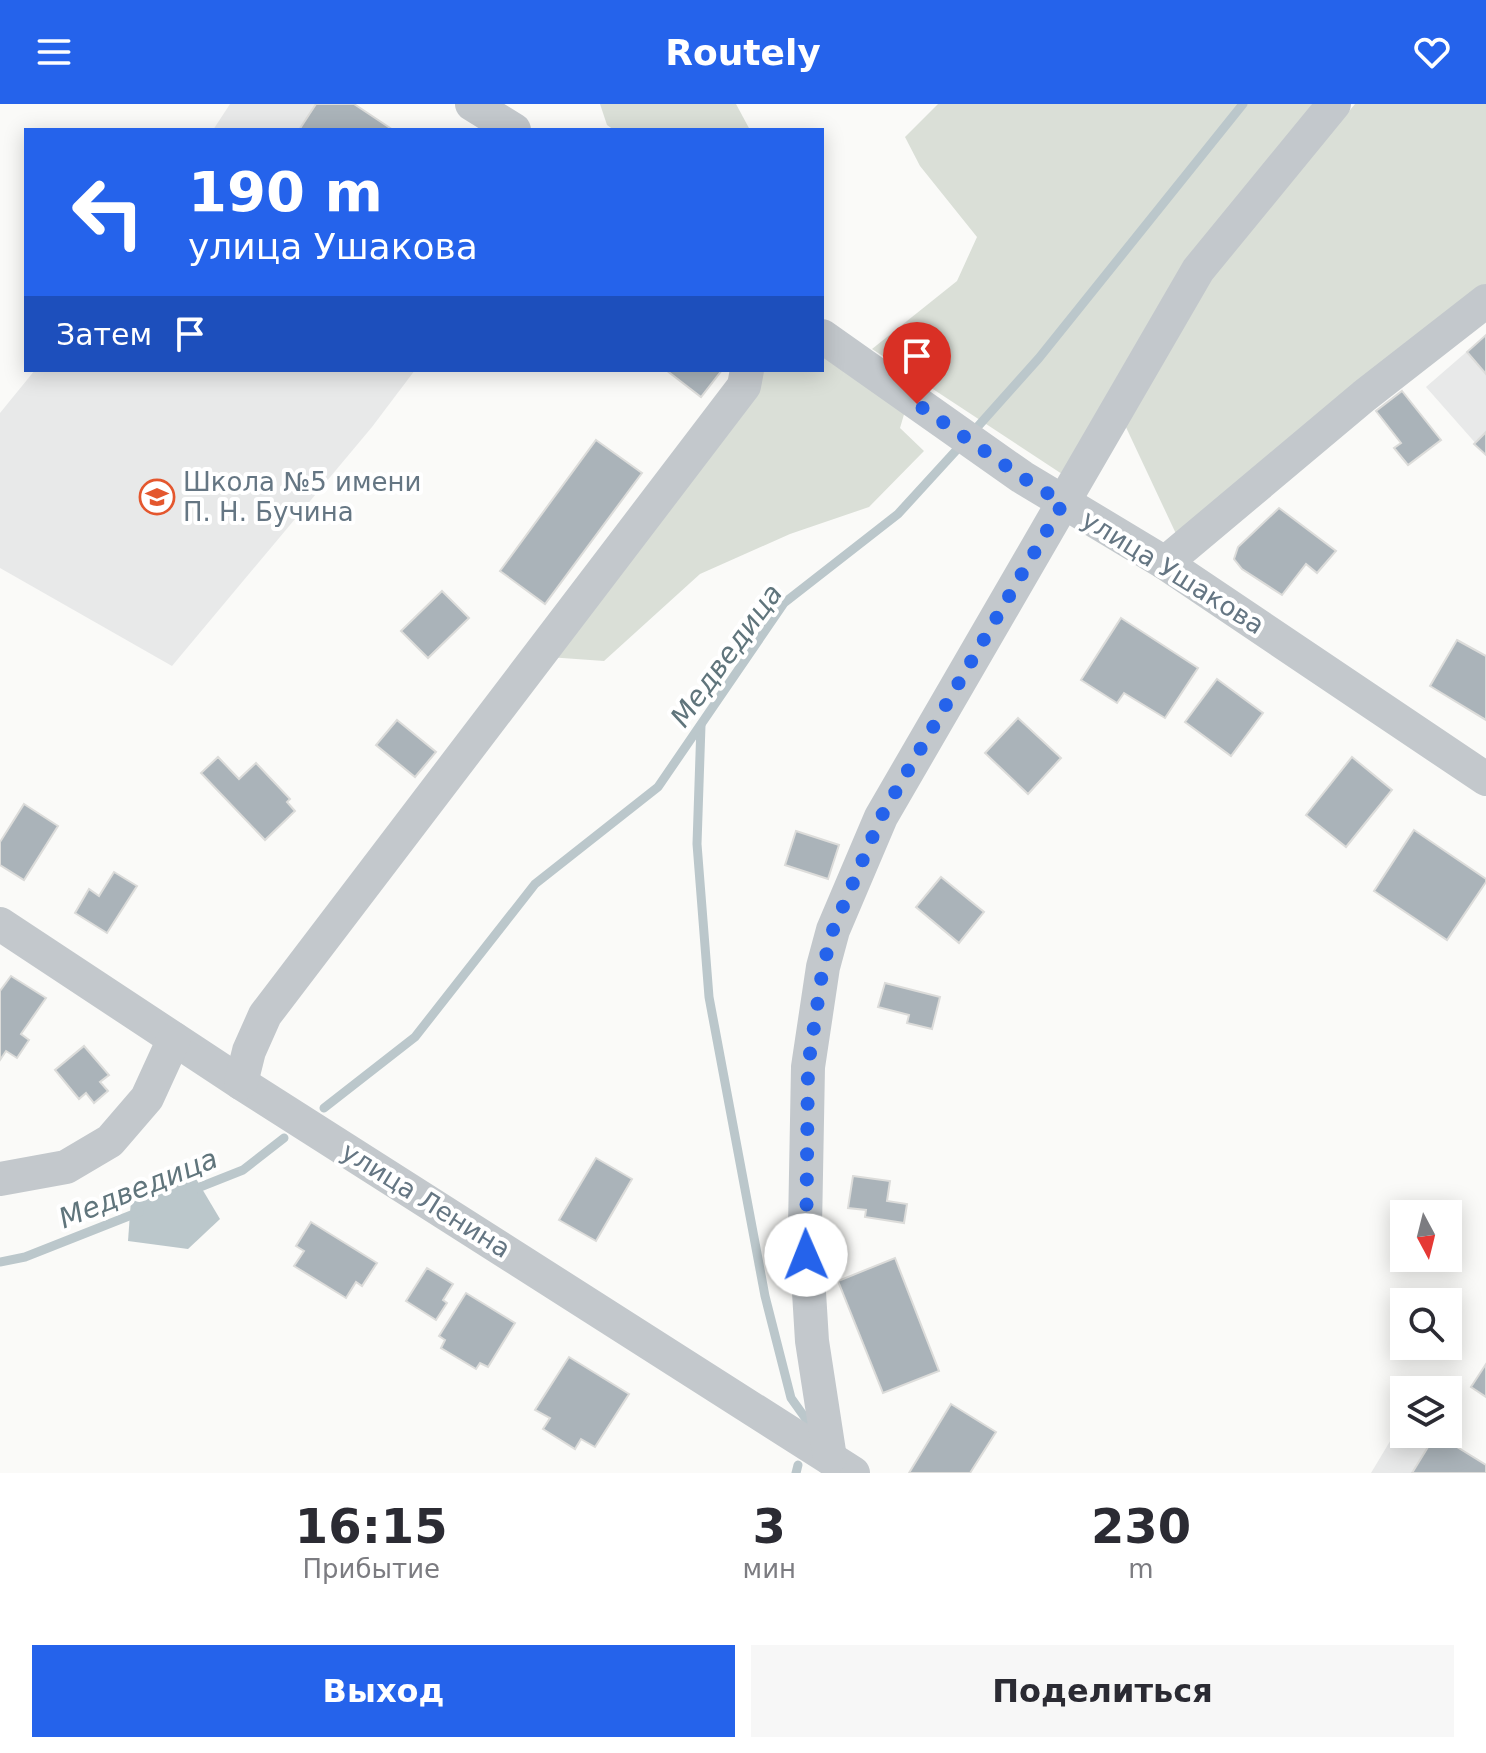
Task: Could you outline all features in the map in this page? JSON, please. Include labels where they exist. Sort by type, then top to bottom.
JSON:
[{"type":"street","points":[[472,104],[511,128]]},
{"type":"street","points":[[842,1465],[812,1341],[805,1227],[808,1067],[823,967],[833,930],[881,817],[1198,270],[1334,104]]},
{"type":"street","points":[[1165,563],[1364,396],[1486,301]]},
{"type":"street","name":"улица Ушакова","points":[[824,337],[1022,477],[1165,563],[1486,779]]},
{"type":"street","points":[[241,1083],[249,1051],[265,1015],[744,386],[747,372]]},
{"type":"street","name":"улица Ленина","points":[[0,924],[241,1083],[842,1465]]},
{"type":"street","points":[[0,1179],[66,1167],[110,1141],[147,1098],[174,1039]]},
{"type":"shaded area","points":[[230,104],[354,104],[390,128],[214,128]]},
{"type":"shaded area","points":[[600,104],[736,104],[749,128],[611,128],[607,125]]},
{"type":"shaded area","points":[[938,104],[1313,104],[1062,474],[872,349],[957,281],[977,237],[920,166],[905,137]]},
{"type":"shaded area","points":[[1355,104],[1486,104],[1486,289],[1178,538],[1124,423],[1211,279]]},
{"type":"shaded area","points":[[1486,335],[1486,455],[1426,387]]},
{"type":"shaded area","points":[[824,352],[905,411],[900,428],[924,451],[869,507],[790,534],[700,574],[604,661],[548,657],[753,372],[824,372]]},
{"type":"shaded area","name":"Школа №5 имени П. Н. Бучина","points":[[33,372],[413,372],[372,427],[172,666],[0,568],[0,413]]},
{"type":"shaded area","points":[[192,1172],[220,1219],[188,1249],[128,1241],[131,1200]]},
{"type":"shaded area","points":[[1390,1441],[1390,1448],[1459,1448],[1486,1465],[1486,1473],[1371,1473]]},
{"type":"building","points":[[316,104],[354,104],[390,128],[300,128]]},
{"type":"building","points":[[1486,335],[1486,374],[1467,352]]},
{"type":"building","points":[[669,372],[720,372],[701,397]]},
{"type":"building","points":[[1402,391],[1441,440],[1408,465],[1394,448],[1401,443],[1376,411]]},
{"type":"building","points":[[1486,432],[1486,455],[1474,444]]},
{"type":"building","points":[[596,440],[642,473],[545,604],[500,571]]},
{"type":"building","points":[[1279,508],[1336,551],[1317,573],[1306,564],[1282,595],[1242,569],[1234,559],[1238,547]]},
{"type":"building","points":[[442,591],[469,618],[428,658],[401,631]]},
{"type":"building","points":[[1121,618],[1198,668],[1165,718],[1124,693],[1117,703],[1081,680]]},
{"type":"building","points":[[1457,640],[1486,656],[1486,720],[1430,686]]},
{"type":"building","points":[[1217,679],[1263,713],[1231,756],[1185,722]]},
{"type":"building","points":[[1018,718],[1061,758],[1028,794],[985,753]]},
{"type":"building","points":[[397,720],[436,752],[415,777],[376,745]]},
{"type":"building","points":[[218,757],[239,779],[256,763],[290,799],[287,802],[295,811],[265,840],[201,773]]},
{"type":"building","points":[[1352,757],[1392,790],[1346,847],[1306,815]]},
{"type":"building","points":[[24,804],[58,826],[24,880],[0,865],[0,842]]},
{"type":"building","points":[[1414,830],[1486,879],[1447,940],[1374,891]]},
{"type":"building","points":[[796,831],[839,845],[828,879],[785,865]]},
{"type":"building","points":[[114,872],[137,886],[107,933],[75,913],[89,889],[99,896]]},
{"type":"building","points":[[941,877],[984,912],[959,943],[916,907]]},
{"type":"building","points":[[11,976],[46,998],[21,1034],[29,1040],[17,1058],[6,1051],[0,1060],[0,991]]},
{"type":"building","points":[[885,983],[940,997],[932,1029],[907,1023],[909,1015],[878,1007]]},
{"type":"building","points":[[84,1046],[109,1075],[100,1082],[108,1091],[94,1103],[86,1093],[79,1099],[55,1070]]},
{"type":"building","points":[[596,1158],[632,1179],[596,1241],[559,1220]]},
{"type":"building","points":[[853,1176],[890,1181],[887,1201],[907,1204],[904,1223],[865,1217],[866,1210],[848,1208]]},
{"type":"building","points":[[311,1222],[377,1263],[362,1286],[356,1282],[346,1298],[294,1266],[304,1251],[296,1246]]},
{"type":"building","points":[[895,1258],[939,1371],[883,1393],[838,1281]]},
{"type":"building","points":[[427,1268],[453,1284],[443,1300],[447,1303],[436,1320],[406,1301]]},
{"type":"building","points":[[466,1293],[515,1323],[488,1367],[480,1363],[476,1369],[441,1348],[445,1340],[439,1336]]},
{"type":"building","points":[[569,1357],[629,1394],[595,1447],[581,1439],[575,1449],[543,1429],[550,1418],[535,1410]]},
{"type":"building","points":[[1486,1364],[1486,1397],[1471,1387]]},
{"type":"building","points":[[951,1404],[996,1432],[970,1473],[909,1473]]},
{"type":"building","points":[[1427,1448],[1459,1448],[1486,1465],[1486,1473],[1412,1473]]},
{"type":"waterway","name":"Медведица","points":[[972,433],[1039,358],[1243,104]]},
{"type":"waterway","name":"Медведица","points":[[324,1108],[415,1037],[535,884],[658,787],[784,603],[898,514],[962,444]]},
{"type":"waterway","points":[[701,725],[697,844],[709,997],[765,1296],[791,1398],[811,1426]]},
{"type":"waterway","name":"Медведица","points":[[190,1191],[243,1170],[284,1138]]},
{"type":"waterway","name":"Медведица","points":[[0,1262],[25,1257],[139,1212]]},
{"type":"waterway","points":[[796,1473],[798,1465]]},
{"type":"place","name":"Школа №5 имени П. Н. Бучина","points":[[157,497]]},
{"type":"route","points":[[806,1255],[808,1067],[815,1008],[833,930],[881,817],[1063,503],[917,404]]}]
